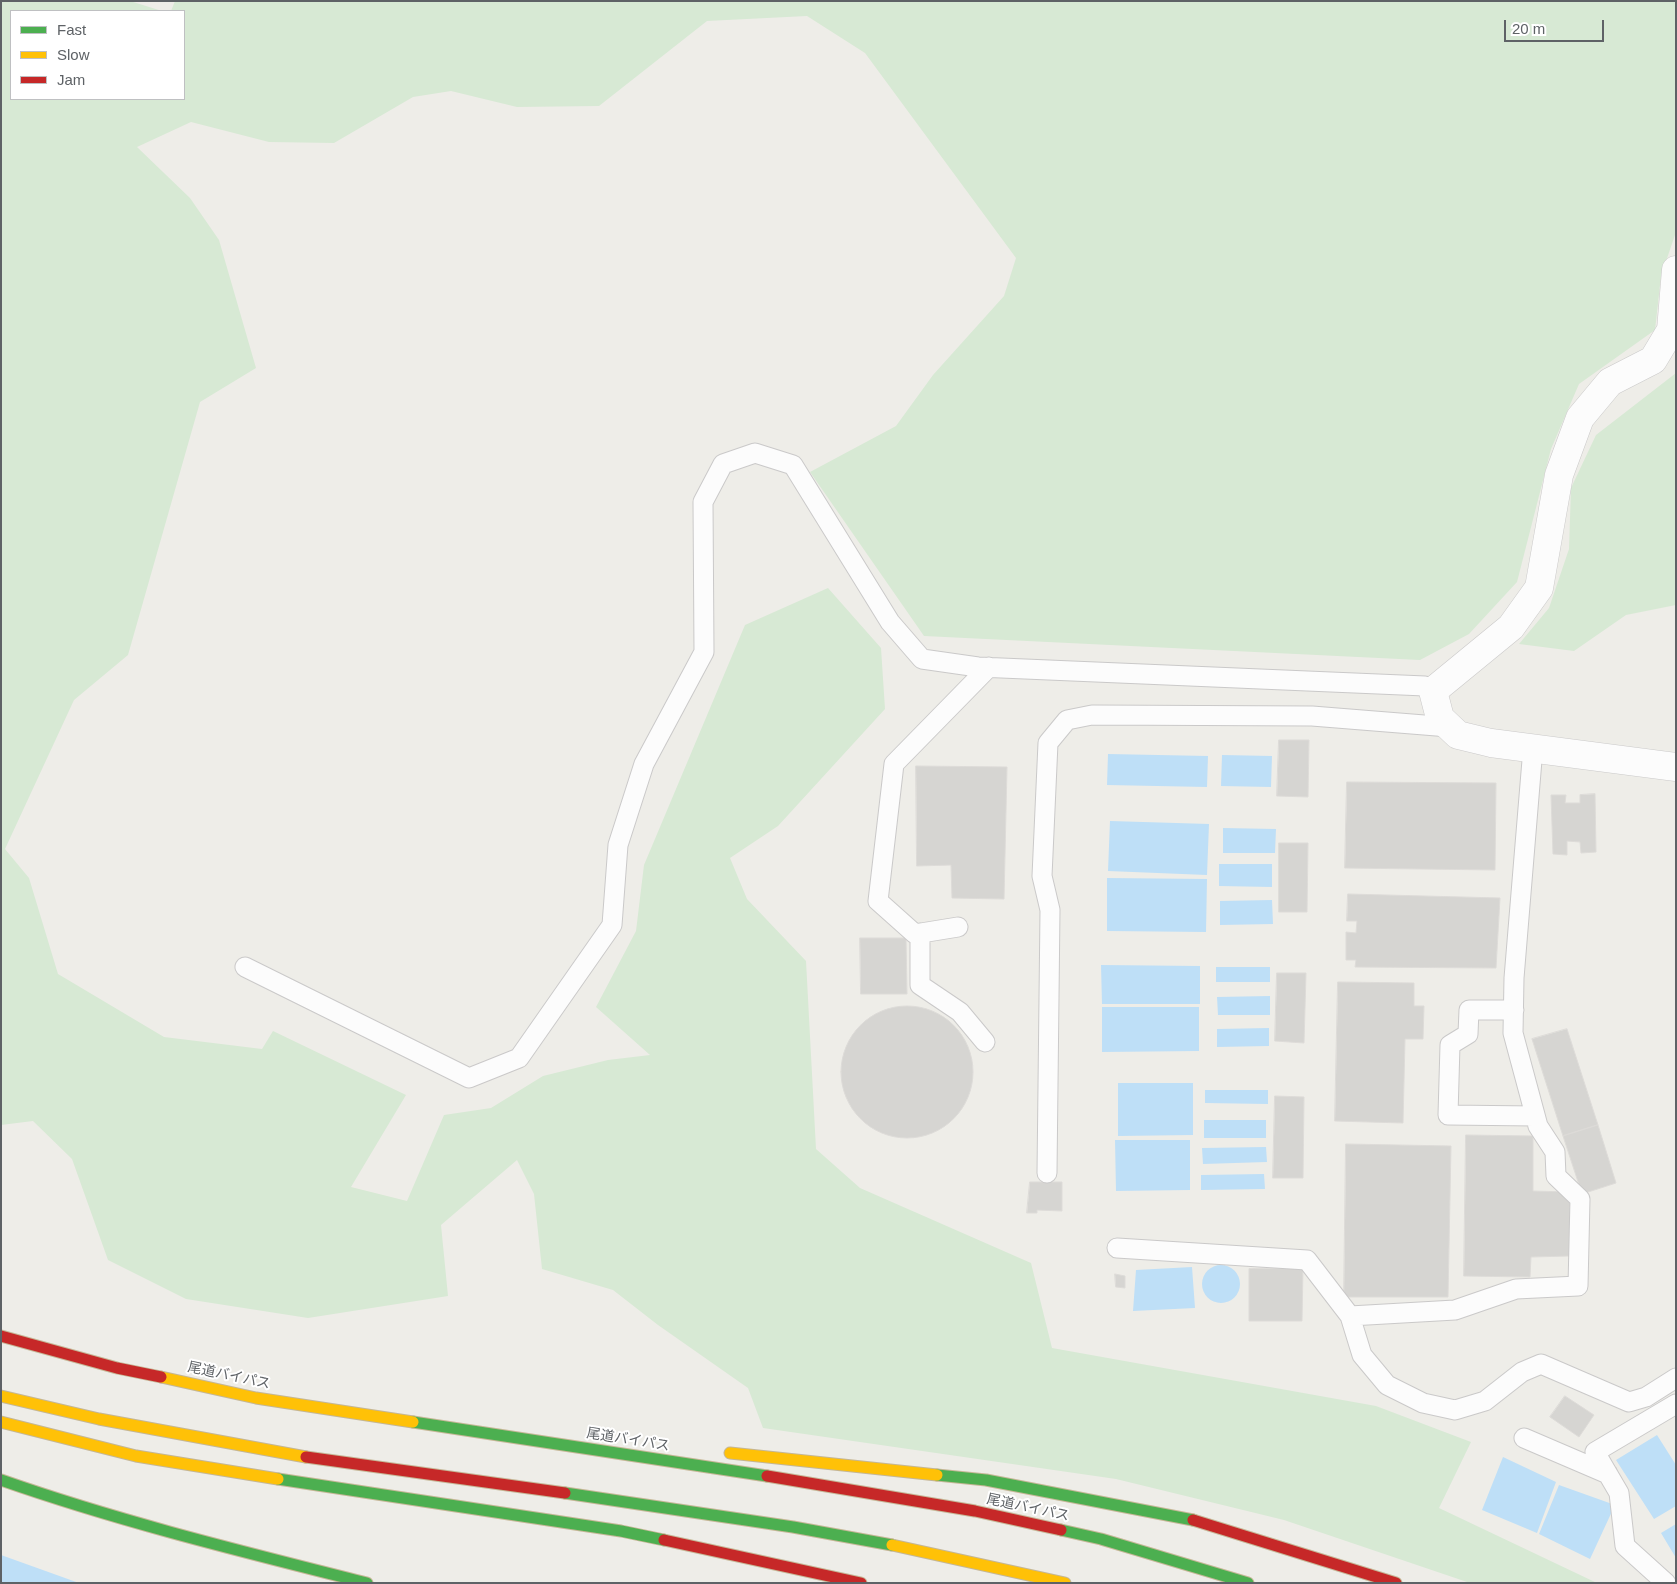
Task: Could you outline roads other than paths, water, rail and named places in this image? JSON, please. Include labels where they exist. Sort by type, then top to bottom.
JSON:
[{"type":"highway","name":"尾道バイパス","points":[[1,1336],[117,1368],[256,1398],[813,1483],[976,1512],[1100,1539],[1248,1583]]},
{"type":"highway","points":[[1,1396],[64,1412],[261,1450],[335,1463],[793,1527],[941,1555],[1065,1583]]},
{"type":"highway","points":[[398,1420],[626,1442]]},
{"type":"highway","points":[[1,1422],[136,1456],[326,1487],[621,1531],[861,1583]]},
{"type":"highway","points":[[715,1451],[986,1480],[1182,1517],[1396,1583]]},
{"type":"highway","points":[[1,1480],[72,1506],[203,1542],[366,1583]]},
{"type":"street","points":[[1676,270],[1672,330],[1653,360],[1610,382],[1580,418],[1560,475],[1539,588],[1511,627],[1433,691],[1440,718],[1458,735],[1491,743],[1676,767]]},
{"type":"lane","points":[[245,967],[469,1078],[519,1058],[612,925],[618,845],[644,764],[704,652],[703,502],[723,464],[755,453],[793,464],[890,622],[922,659],[989,667],[1425,686],[1433,691]]},
{"type":"lane","points":[[958,927],[916,934],[878,901],[894,764],[989,667]]},
{"type":"lane","points":[[1047,1173],[1050,910],[1042,876],[1042,867],[1048,743],[1067,720],[1092,715],[1312,716],[1449,727]]},
{"type":"lane","points":[[1350,1316],[1455,1310],[1516,1289],[1578,1286],[1580,1199],[1556,1176],[1555,1152],[1538,1126],[1514,1034],[1514,978],[1533,748]]},
{"type":"lane","points":[[920,933],[920,985],[960,1012],[984,1042]]},
{"type":"lane","points":[[1514,1010],[1469,1010],[1468,1034],[1450,1044],[1448,1114],[1535,1116]]},
{"type":"lane","points":[[1117,1248],[1307,1260],[1350,1316],[1362,1355],[1387,1385],[1423,1403],[1455,1410],[1485,1402],[1522,1372],[1541,1364],[1629,1402],[1646,1397],[1676,1378]]},
{"type":"lane","points":[[1666,1583],[1625,1546],[1619,1493],[1596,1452],[1676,1404]]},
{"type":"lane","points":[[1524,1438],[1608,1474]]},
{"type":"water","points":[[1108,754],[1208,756],[1207,787],[1107,785]]},
{"type":"water","points":[[1222,755],[1272,756],[1271,787],[1221,786]]},
{"type":"water","points":[[1110,821],[1209,824],[1207,875],[1108,871]]},
{"type":"water","points":[[1223,828],[1276,829],[1275,853],[1223,853]]},
{"type":"water","points":[[1219,864],[1272,864],[1272,887],[1219,886]]},
{"type":"water","points":[[1107,878],[1207,879],[1206,932],[1107,931]]},
{"type":"water","points":[[1272,900],[1273,924],[1220,925],[1220,901]]},
{"type":"water","points":[[1101,965],[1200,966],[1200,1004],[1102,1004]]},
{"type":"water","points":[[1216,967],[1270,967],[1270,982],[1216,982]]},
{"type":"water","points":[[1270,996],[1270,1015],[1218,1015],[1217,997]]},
{"type":"water","points":[[1102,1007],[1199,1007],[1199,1051],[1102,1052]]},
{"type":"water","points":[[1269,1028],[1269,1046],[1217,1047],[1217,1029]]},
{"type":"water","points":[[1118,1083],[1193,1083],[1193,1135],[1118,1136]]},
{"type":"water","points":[[1205,1090],[1268,1090],[1268,1104],[1205,1103]]},
{"type":"water","points":[[1204,1120],[1266,1120],[1266,1138],[1204,1138]]},
{"type":"water","points":[[1115,1140],[1190,1140],[1190,1190],[1116,1191]]},
{"type":"water","points":[[1266,1147],[1267,1162],[1203,1164],[1202,1148]]},
{"type":"water","points":[[1264,1174],[1265,1189],[1201,1190],[1201,1175]]},
{"type":"water","points":[[1221,1265],[1228,1266],[1234,1271],[1239,1277],[1239,1291],[1234,1297],[1228,1302],[1221,1303],[1214,1302],[1208,1297],[1203,1291],[1202,1284],[1203,1277],[1208,1271],[1214,1266]]},
{"type":"water","points":[[1192,1267],[1195,1308],[1133,1311],[1136,1270]]},
{"type":"water","points":[[1657,1435],[1676,1465],[1676,1506],[1654,1519],[1616,1460]]},
{"type":"water","points":[[1503,1457],[1556,1482],[1537,1533],[1482,1510]]},
{"type":"water","points":[[1559,1485],[1615,1505],[1590,1559],[1539,1534]]},
{"type":"water","points":[[1676,1524],[1676,1558],[1661,1533]]},
{"type":"water","points":[[1,1555],[79,1583],[1,1583]]}]
